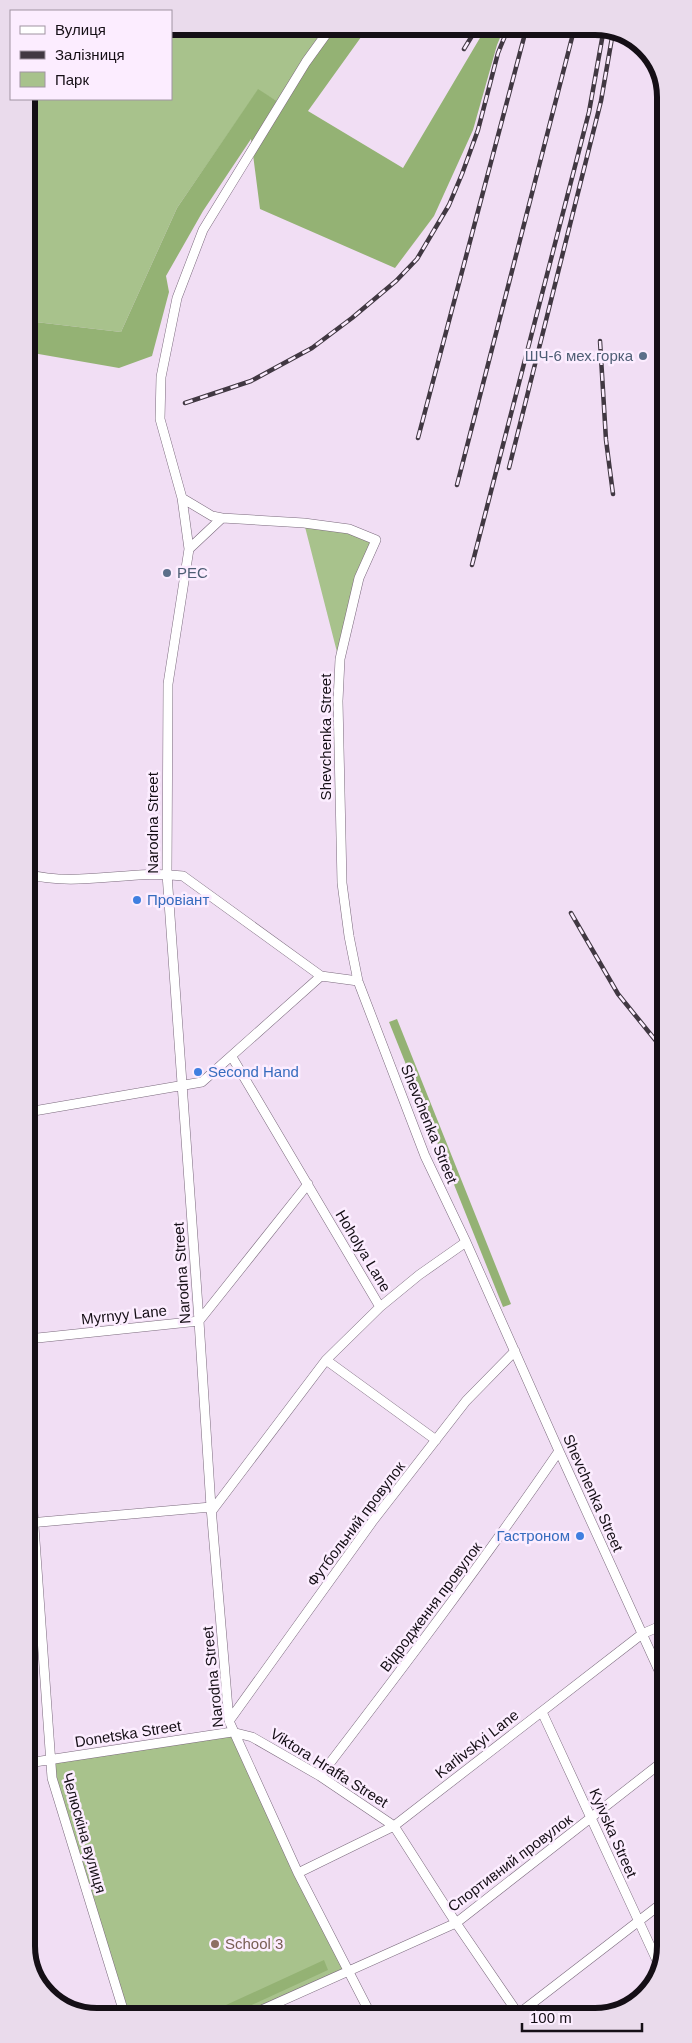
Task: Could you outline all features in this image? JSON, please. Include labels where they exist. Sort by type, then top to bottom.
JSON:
[{"type":"street","name":"Narodna Street","points":[[326,35],[306,62],[203,230],[177,298],[161,378],[160,419],[182,498],[189,549],[168,684],[166,874],[228,1721],[298,1873],[367,2008]]},
{"type":"street","points":[[182,498],[212,516],[222,518]]},
{"type":"street","points":[[189,549],[222,518]]},
{"type":"street","name":"Shevchenka Street","points":[[222,518],[322,525],[349,529],[376,540],[359,578],[340,659],[338,701],[342,883],[349,936],[358,981],[425,1156],[516,1351],[559,1451],[657,1667]]},
{"type":"street","points":[[35,876],[104,879],[166,874],[183,876],[321,976],[358,981]]},
{"type":"street","points":[[35,1111],[202,1082],[321,976]]},
{"type":"street","name":"Hoholya Lane","points":[[211,1509],[326,1360],[380,1306],[232,1057]]},
{"type":"street","points":[[199,1321],[308,1184]]},
{"type":"street","points":[[380,1306],[419,1275],[466,1242]]},
{"type":"street","name":"Myrnyy Lane","points":[[35,1338],[199,1321]]},
{"type":"street","name":"Футбольний провулок","points":[[228,1721],[372,1522],[472,1395],[516,1351]]},
{"type":"street","points":[[326,1360],[436,1440]]},
{"type":"street","name":"Відродження провулок","points":[[320,1776],[497,1541],[559,1451]]},
{"type":"street","points":[[35,1523],[211,1509]]},
{"type":"street","name":"Челюскіна вулиця","points":[[35,1573],[52,1778],[123,2008]]},
{"type":"street","name":"Karlіvskyi Lane","points":[[298,1873],[394,1826],[642,1634],[657,1627]]},
{"type":"street","name":"Kyivska Street","points":[[542,1712],[656,1959]]},
{"type":"street","name":"Viktora Hraffa Street","points":[[232,1732],[252,1737],[320,1776],[394,1826],[513,2008]]},
{"type":"street","name":"Donetska Street","points":[[35,1762],[232,1732]]},
{"type":"street","name":"Спортивний провулок","points":[[266,2008],[456,1923],[657,1766]]},
{"type":"street","points":[[527,2008],[657,1907]]},
{"type":"green space","points":[[172,35],[326,35],[280,103],[258,90],[177,208],[121,332],[35,322],[35,100],[172,100]]},
{"type":"green space","points":[[326,35],[363,35],[308,111],[403,168],[482,35],[501,35],[473,130],[434,216],[395,268],[260,209],[251,139],[203,211],[166,276],[169,292],[152,356],[119,368],[35,353],[35,322],[121,332],[177,208],[258,89],[280,103]]},
{"type":"green space","points":[[304,523],[376,540],[359,578],[338,656]]},
{"type":"green space","points":[[397,1019],[511,1304],[503,1307],[389,1022]]},
{"type":"green space","points":[[232,1732],[348,1971],[266,2008],[123,2008],[50,1760]]},
{"type":"green space","points":[[324,1960],[328,1970],[245,2008],[219,2008]]},
{"type":"railway","points":[[464,49],[473,35]]},
{"type":"railway","points":[[185,403],[251,381],[312,348],[396,281],[417,259],[449,205],[462,174],[478,130],[498,53],[505,35]]},
{"type":"railway","points":[[418,438],[525,35]]},
{"type":"railway","points":[[457,485],[573,35]]},
{"type":"railway","points":[[472,565],[589,112],[603,36]]},
{"type":"railway","points":[[509,468],[601,101],[612,37]]},
{"type":"railway","points":[[600,341],[606,440],[613,494]]},
{"type":"railway","points":[[571,913],[618,994],[657,1042]]},
{"type":"place","name":"ШЧ-6 мех.горка","points":[[643,356]]},
{"type":"place","name":"РЕС","points":[[167,573]]},
{"type":"place","name":"Провіант","points":[[137,900]]},
{"type":"place","name":"Second Hand","points":[[198,1072]]},
{"type":"place","name":"Гастроном","points":[[580,1536]]},
{"type":"place","name":"School 3","points":[[215,1944]]}]
